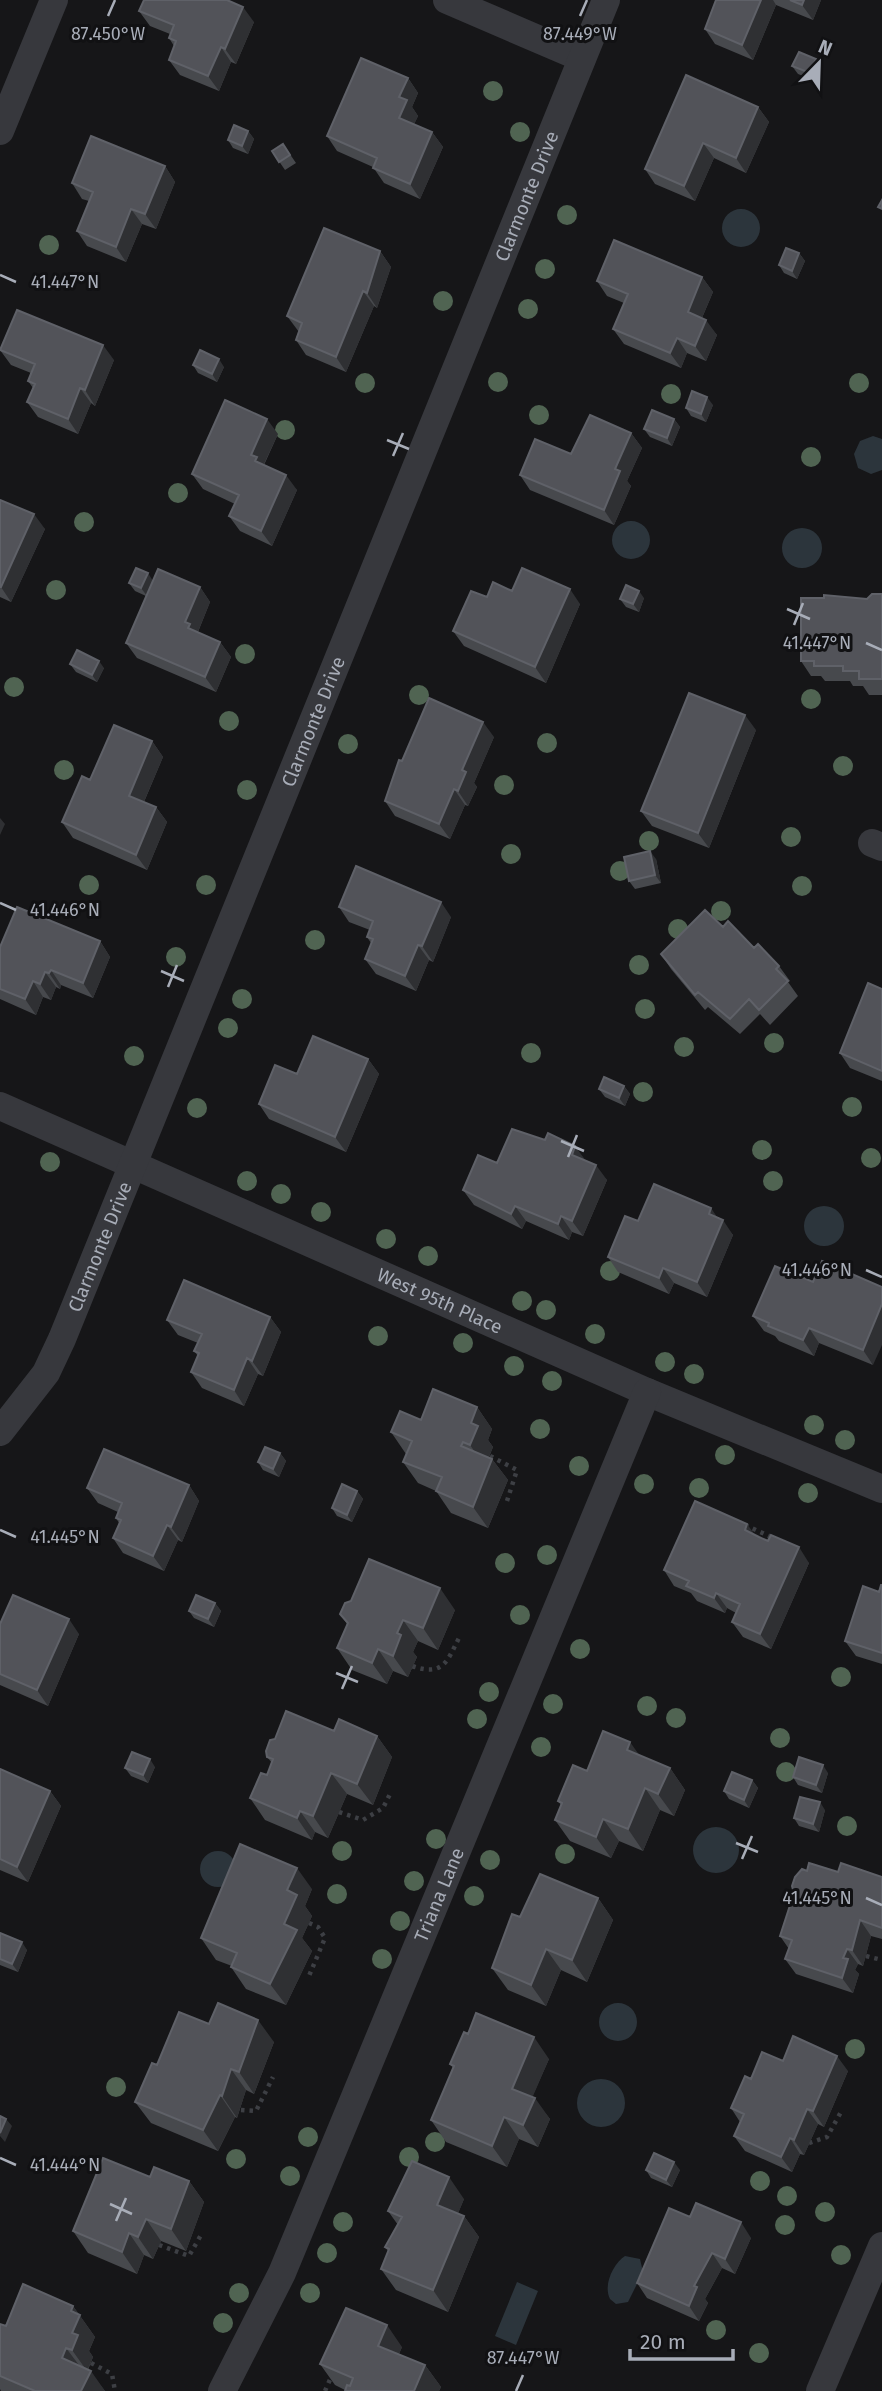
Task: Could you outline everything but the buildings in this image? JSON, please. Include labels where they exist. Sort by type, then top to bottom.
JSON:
[{"type":"street","points":[[0,131],[54,0]]},
{"type":"street","points":[[447,0],[582,58]]},
{"type":"street","name":"Clarmonte Drive","points":[[0,1432],[46,1373],[134,1163],[606,0]]},
{"type":"street","name":"West 95th Place","points":[[0,1106],[647,1392],[882,1489]]},
{"type":"street","name":"Triana Lane","points":[[222,2391],[284,2270],[647,1392]]},
{"type":"street","points":[[820,2391],[882,2246]]},
{"type":"path","points":[[490,1456],[517,1470],[507,1501]]},
{"type":"path","points":[[738,1522],[769,1536],[773,1545],[770,1552]]},
{"type":"path","points":[[412,1667],[432,1671],[441,1668],[460,1636]]},
{"type":"path","points":[[339,1812],[363,1820],[383,1808],[391,1792]]},
{"type":"path","points":[[309,1923],[318,1927],[325,1938],[309,1976]]},
{"type":"path","points":[[866,1956],[882,1959]]},
{"type":"path","points":[[241,2110],[256,2111],[273,2077]]},
{"type":"path","points":[[809,2143],[827,2137],[841,2112]]},
{"type":"path","points":[[159,2245],[189,2256],[201,2235]]},
{"type":"path","points":[[91,2363],[112,2374],[115,2391]]},
{"type":"path","points":[[325,2391],[334,2369]]},
{"type":"shaded area","points":[[741,209],[754,215],[760,228],[754,241],[741,247],[728,241],[722,228],[728,215]]},
{"type":"shaded area","points":[[873,436],[882,439],[882,470],[871,474],[858,468],[854,454],[860,441]]},
{"type":"shaded area","points":[[631,521],[644,527],[650,540],[644,553],[631,559],[618,553],[612,540],[618,527]]},
{"type":"shaded area","points":[[802,528],[816,534],[822,548],[816,562],[802,568],[788,562],[782,548],[788,534]]},
{"type":"shaded area","points":[[824,1206],[838,1212],[844,1226],[838,1240],[824,1246],[810,1240],[804,1226],[810,1212]]},
{"type":"shaded area","points":[[716,1827],[733,1833],[739,1850],[733,1867],[716,1873],[699,1867],[693,1850],[699,1833]]},
{"type":"shaded area","points":[[218,1851],[231,1856],[236,1869],[231,1882],[218,1887],[205,1882],[200,1869],[205,1856]]},
{"type":"shaded area","points":[[618,2003],[632,2008],[637,2022],[632,2036],[618,2041],[604,2036],[599,2022],[604,2008]]},
{"type":"shaded area","points":[[601,2079],[618,2086],[625,2103],[618,2120],[601,2127],[584,2120],[577,2103],[584,2086]]},
{"type":"shaded area","points":[[625,2256],[640,2259],[643,2272],[628,2302],[616,2304],[608,2293],[609,2281],[613,2269]]},
{"type":"shaded area","points":[[517,2282],[538,2291],[516,2345],[495,2336]]}]
